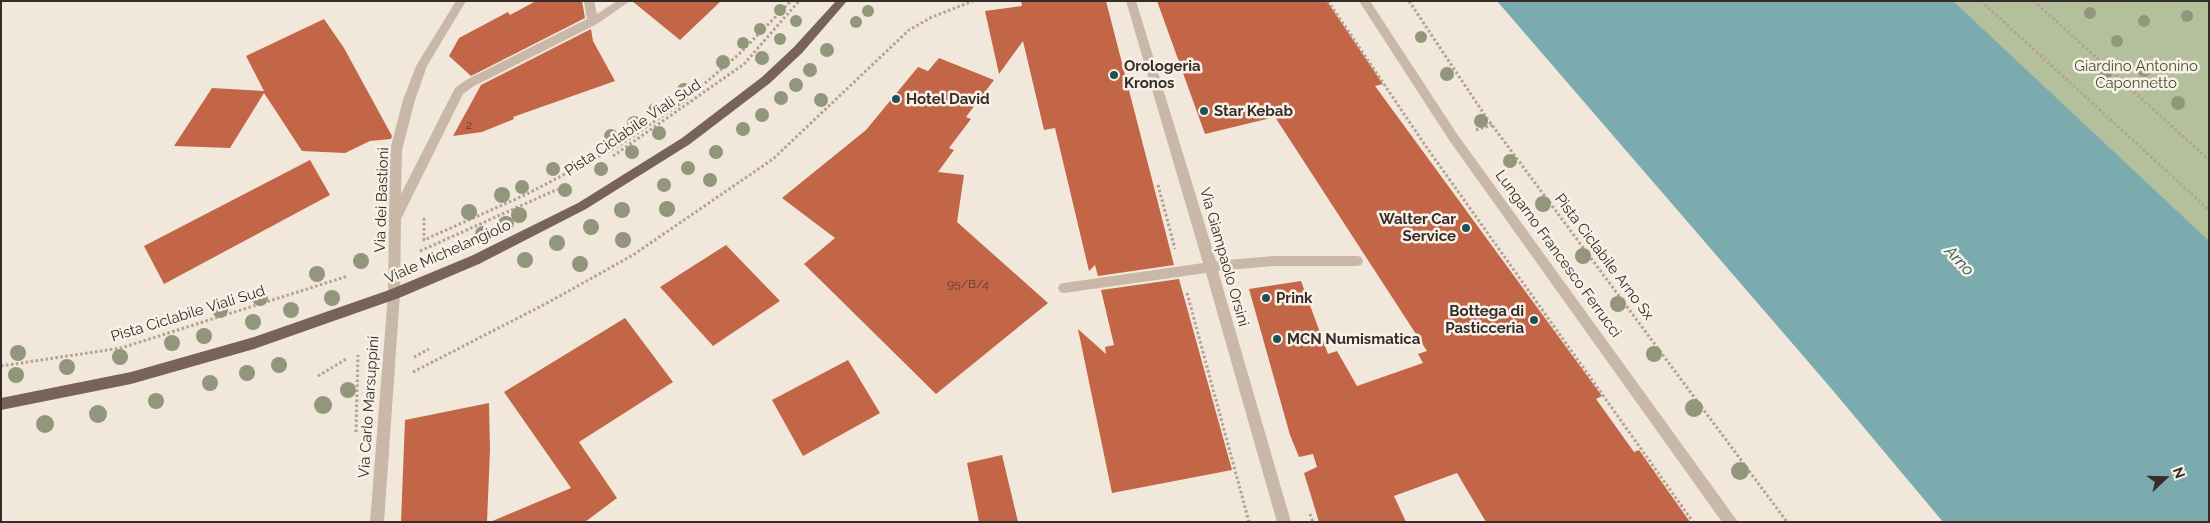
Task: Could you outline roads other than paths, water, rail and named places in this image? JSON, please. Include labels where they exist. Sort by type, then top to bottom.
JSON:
[{"type":"main road","name":"Viale Michelangiolo","points":[[1,404],[140,376],[254,343],[394,294],[535,232],[645,168],[727,111],[766,80],[798,50],[842,1]]},
{"type":"street","name":"Via dei Bastioni","points":[[394,294],[393,222],[396,150],[409,100],[422,66],[461,1]]},
{"type":"street","points":[[589,1],[593,21]]},
{"type":"street","points":[[393,222],[459,91],[470,83],[593,21],[625,1]]},
{"type":"street","name":"Via Giampaolo Orsini","points":[[1132,1],[1180,159],[1284,522]]},
{"type":"street","name":"Lungarno Francesco Ferrucci","points":[[1364,1],[1453,137],[1731,522]]},
{"type":"street","points":[[1064,288],[1210,267],[1273,261],[1357,262]]},
{"type":"street","name":"Via Carlo Marsuppini","points":[[377,522],[394,294]]},
{"type":"water","name":"Arno","points":[[1497,1],[1953,1],[2209,241],[2209,522],[1943,522],[1830,387]]},
{"type":"place","name":"Orologeria Kronos","points":[[1114,75]]},
{"type":"place","name":"Hotel David","points":[[896,99]]},
{"type":"place","name":"Star Kebab","points":[[1204,111]]},
{"type":"place","name":"Walter Car Service","points":[[1466,228]]},
{"type":"place","name":"Prink","points":[[1266,298]]},
{"type":"place","name":"Bottega di Pasticceria","points":[[1534,320]]},
{"type":"place","name":"MCN Numismatica","points":[[1277,339]]},
{"type":"park label","name":"Giardino Antonino Caponnetto","points":[[2136,74]]}]
